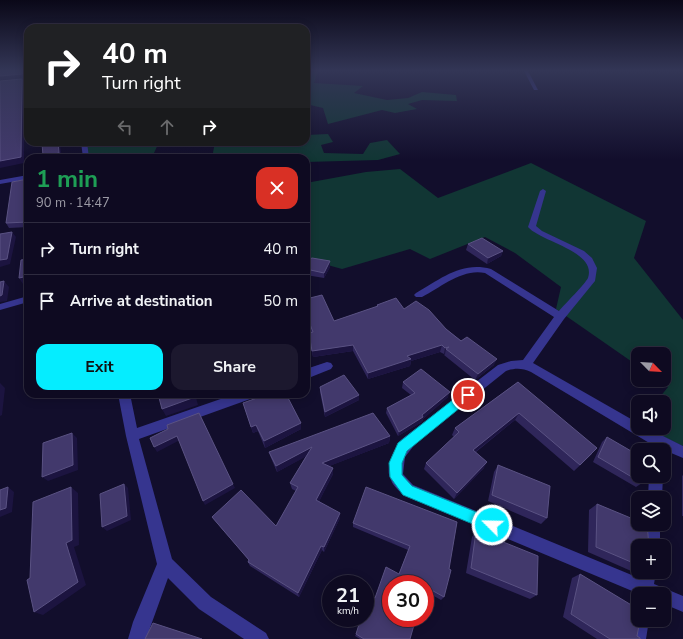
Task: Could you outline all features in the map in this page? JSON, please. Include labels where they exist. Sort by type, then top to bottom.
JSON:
[{"type":"street","points":[[0,182],[24,178]]},
{"type":"street","points":[[526,364],[560,316],[592,279],[594,272],[591,264],[578,250],[544,236],[532,227],[543,191]]},
{"type":"street","points":[[419,294],[465,270],[479,269],[488,272],[560,316]]},
{"type":"street","points":[[0,307],[24,300]]},
{"type":"street","points":[[637,587],[408,490],[396,477],[396,463],[402,447],[411,439],[502,368],[510,364],[526,364],[655,443]]},
{"type":"street","points":[[310,372],[327,366]]},
{"type":"street","points":[[125,398],[132,436],[165,564],[205,603],[260,639]]},
{"type":"street","points":[[132,436],[238,398]]},
{"type":"street","points":[[671,449],[683,452]]},
{"type":"street","points":[[137,639],[142,622],[165,564]]},
{"type":"street","points":[[671,599],[683,604]]},
{"type":"street","points":[[637,639],[639,627]]},
{"type":"green space","points":[[310,101],[419,101],[408,104],[417,109],[395,113],[382,110],[328,124],[323,108],[310,105]]},
{"type":"green space","points":[[328,134],[333,142],[321,145],[324,153],[363,154],[370,143],[387,140],[400,154],[378,160],[310,162],[310,154],[213,154],[214,146],[310,146],[310,135]]},
{"type":"green space","points":[[84,146],[157,146],[154,153],[152,154],[86,154]]},
{"type":"green space","points":[[531,163],[646,221],[634,258],[683,320],[683,446],[660,435],[671,435],[671,395],[662,395],[668,387],[671,387],[671,347],[631,347],[631,361],[556,309],[561,287],[515,253],[485,237],[430,259],[410,249],[342,269],[310,260],[310,182],[366,172],[400,169],[438,198]]},
{"type":"building","points":[[0,101],[22,101],[21,157],[0,161]]},
{"type":"building","points":[[42,146],[58,146],[59,153],[43,154]]},
{"type":"building","points":[[24,180],[24,222],[6,223],[12,182]]},
{"type":"building","points":[[12,232],[7,259],[0,260],[0,234]]},
{"type":"building","points":[[482,238],[503,251],[488,258],[468,244]]},
{"type":"building","points":[[310,259],[330,261],[324,273],[310,270]]},
{"type":"building","points":[[21,260],[24,260],[24,277],[19,278]]},
{"type":"building","points":[[4,281],[2,295],[0,296],[0,282]]},
{"type":"building","points":[[322,295],[334,321],[378,306],[377,305],[396,298],[404,309],[416,301],[429,310],[446,329],[461,341],[467,337],[497,359],[478,374],[446,349],[449,347],[445,348],[442,345],[407,356],[411,359],[368,373],[353,345],[312,351],[310,333],[313,332],[310,324],[310,298]]},
{"type":"building","points":[[421,369],[450,392],[422,415],[423,417],[399,432],[387,408],[415,393],[403,382]]},
{"type":"building","points":[[344,375],[359,395],[325,412],[320,387]]},
{"type":"building","points":[[518,382],[597,448],[580,465],[519,413],[473,450],[487,462],[457,493],[426,463],[459,432],[455,428]]},
{"type":"building","points":[[159,398],[192,398],[162,409]]},
{"type":"building","points":[[257,398],[288,398],[301,423],[264,441],[256,425],[251,427],[243,403]]},
{"type":"building","points":[[199,413],[233,484],[203,501],[177,436],[154,447],[150,438],[168,429],[167,425]]},
{"type":"building","points":[[373,413],[390,436],[322,463],[333,468],[316,500],[340,513],[324,547],[321,546],[298,593],[248,562],[249,560],[212,517],[241,490],[276,526],[298,487],[290,483],[312,447],[276,466],[269,452]]},
{"type":"building","points":[[72,433],[73,465],[42,477],[43,443]]},
{"type":"building","points":[[607,437],[631,451],[631,476],[598,457]]},
{"type":"building","points":[[498,465],[550,486],[547,518],[492,495]]},
{"type":"building","points":[[124,484],[127,516],[102,527],[100,494]]},
{"type":"building","points":[[8,487],[6,508],[0,510],[0,490]]},
{"type":"building","points":[[71,487],[72,540],[66,543],[78,582],[34,612],[27,580],[30,578],[33,502]]},
{"type":"building","points":[[366,487],[457,522],[449,569],[451,570],[444,597],[434,591],[434,575],[383,575],[386,567],[399,574],[410,546],[353,523]]},
{"type":"building","points":[[597,504],[631,518],[631,531],[648,531],[648,539],[631,539],[631,562],[596,547]]},
{"type":"building","points":[[476,531],[538,556],[537,595],[471,568]]},
{"type":"building","points":[[580,574],[631,605],[631,627],[639,627],[637,636],[640,639],[610,639],[571,614]]},
{"type":"building","points":[[382,578],[382,627],[413,627],[410,639],[364,639],[356,634],[358,627],[374,627],[375,598]]},
{"type":"building","points":[[153,623],[202,639],[145,639]]},
{"type":"route","points":[[468,395],[402,447],[396,463],[396,477],[408,490],[492,525]]}]
